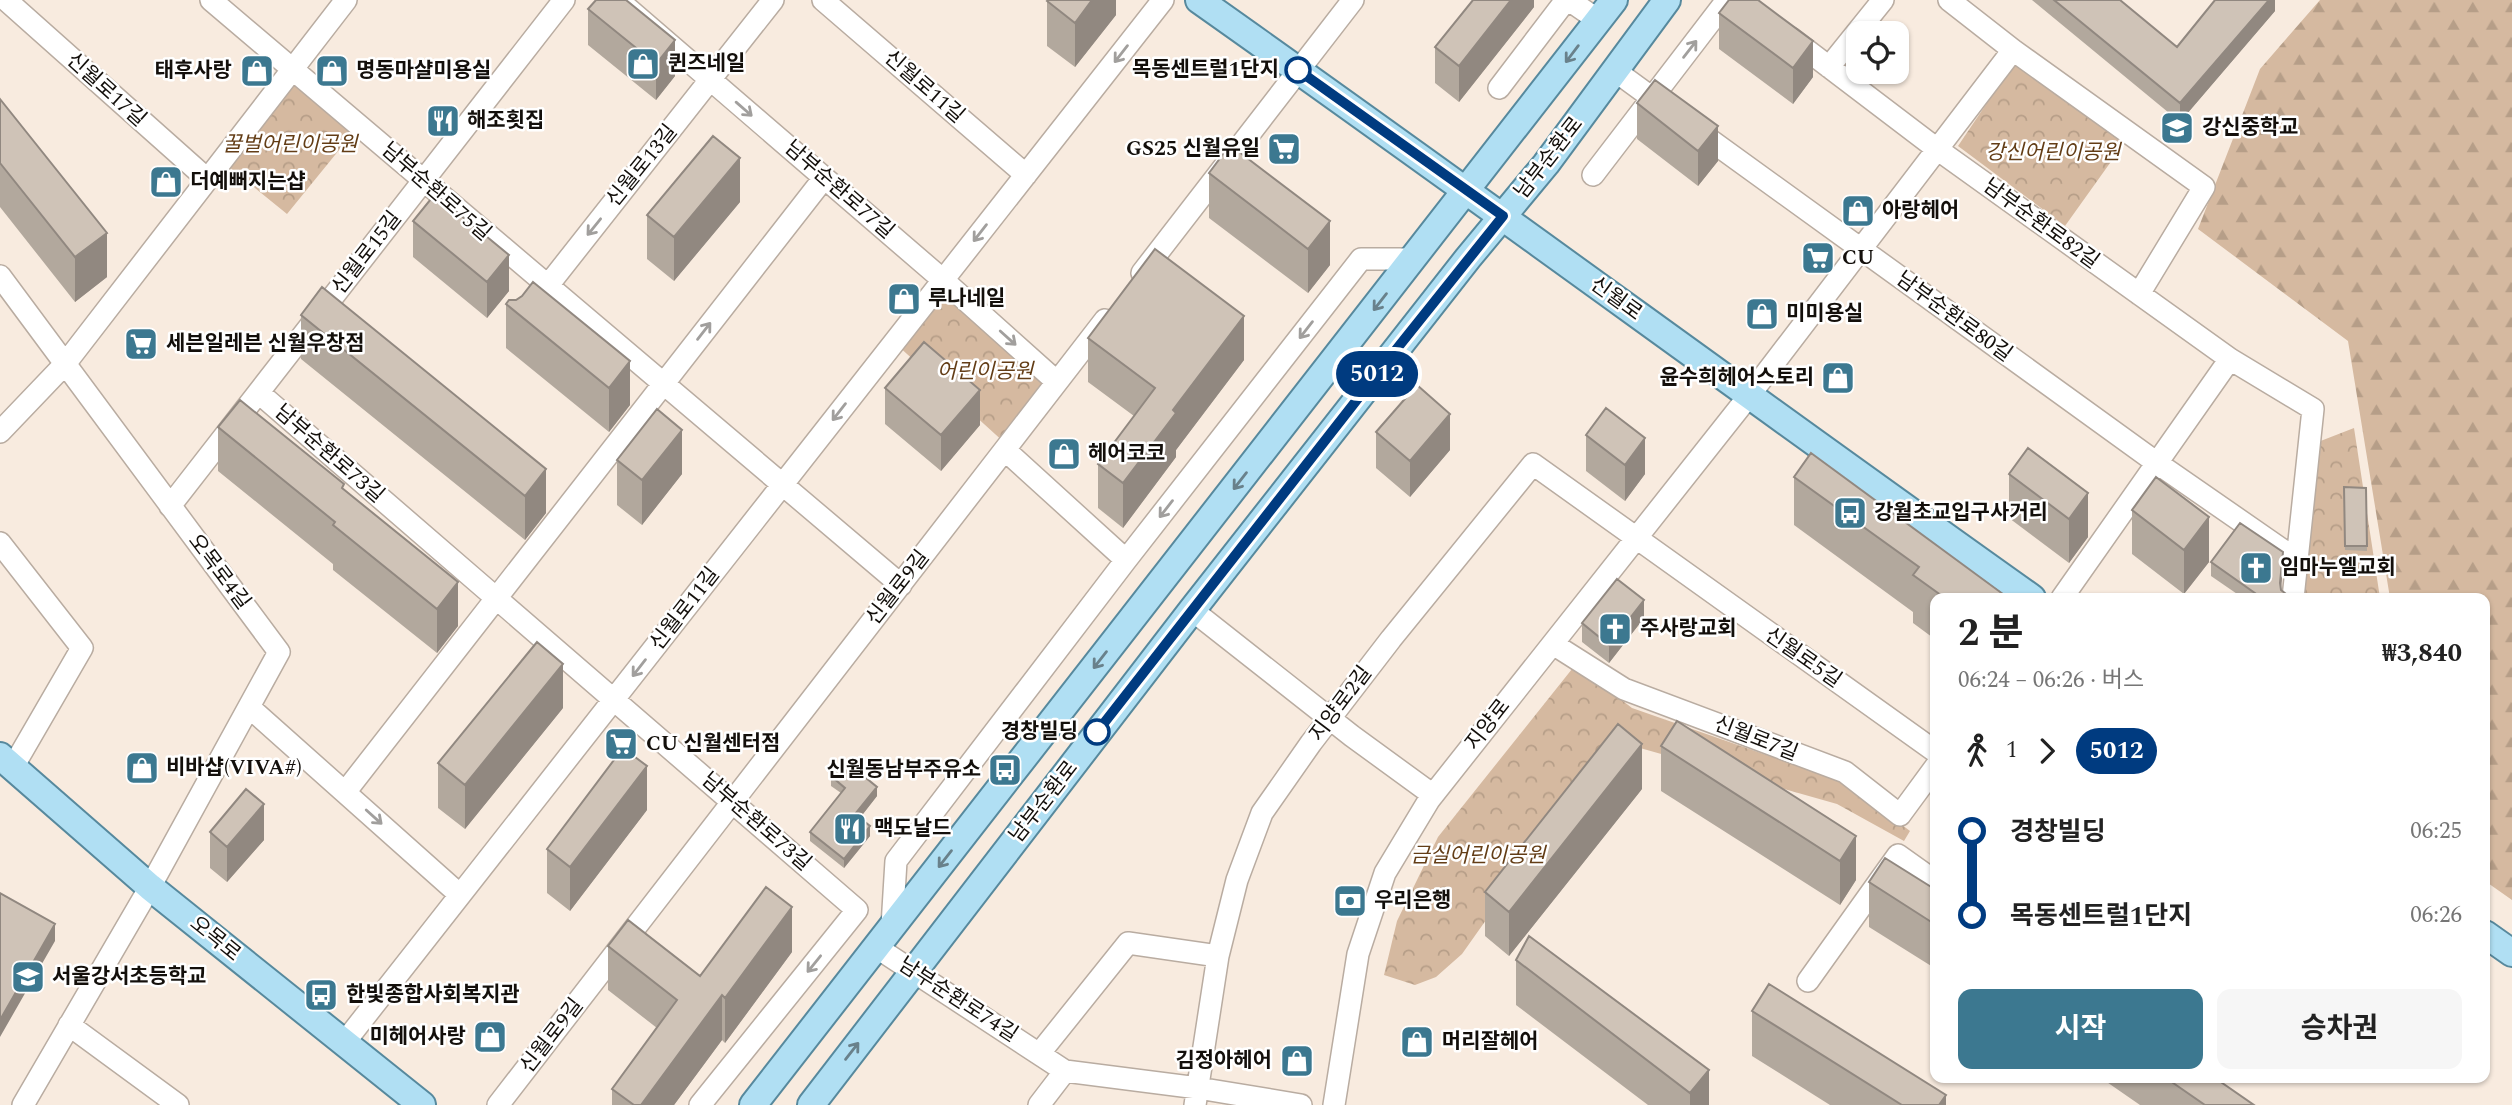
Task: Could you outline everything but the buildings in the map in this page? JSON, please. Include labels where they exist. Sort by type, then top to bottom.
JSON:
[{"type":"main road","name":"신월로","points":[[1199,0],[1503,216],[1748,397],[2025,593]]},
{"type":"main road","name":"남부순환로","points":[[811,1105],[1192,610],[1546,164],[1667,0]]},
{"type":"main road","name":"남부순환로","points":[[1614,70],[1681,0]]},
{"type":"main road","name":"남부순환로","points":[[752,1105],[1606,10]]},
{"type":"main road","name":"오목로","points":[[6,761],[150,887],[422,1105]]},
{"type":"main road","points":[[2490,938],[2512,953]]},
{"type":"street","name":"신월로17길","points":[[6,0],[207,179]]},
{"type":"street","name":"남부순환로75길","points":[[211,0],[422,182],[901,585]]},
{"type":"street","points":[[0,432],[65,364],[346,0]]},
{"type":"street","name":"신월로15길","points":[[170,506],[564,0]]},
{"type":"street","name":"남부순환로77길","points":[[618,0],[943,280],[1057,382]]},
{"type":"street","name":"신월로13길","points":[[526,314],[773,0]]},
{"type":"street","name":"신월로11길","points":[[823,0],[1026,175]]},
{"type":"street","name":"신월로11길","points":[[344,1043],[1163,0]]},
{"type":"street","points":[[1133,284],[1353,0]]},
{"type":"street","points":[[1499,88],[1567,0],[1606,10]]},
{"type":"street","points":[[1593,175],[1727,0]]},
{"type":"street","points":[[1829,67],[1883,0]]},
{"type":"street","points":[[1949,0],[2013,50],[2204,187],[2139,294]]},
{"type":"street","name":"남부순환로82길","points":[[1776,25],[1937,149],[2139,294],[2230,359],[2313,409],[2294,593]]},
{"type":"street","name":"지양로","points":[[1334,1105],[1358,954],[1385,873],[1433,795],[1748,397],[2013,50]]},
{"type":"street","name":"남부순환로80길","points":[[1614,70],[2157,463],[2297,560]]},
{"type":"street","points":[[346,791],[824,178]]},
{"type":"street","points":[[892,926],[896,861],[1126,560],[1361,260],[1414,259]]},
{"type":"street","name":"오목로4길","points":[[0,276],[279,652],[150,887],[23,1105]]},
{"type":"street","name":"신월로9길","points":[[498,1105],[1116,306]]},
{"type":"street","points":[[2066,593],[2230,359]]},
{"type":"street","name":"남부순환로73길","points":[[259,393],[857,911],[700,1105]]},
{"type":"street","points":[[1004,450],[1126,560]]},
{"type":"street","name":"지양로2길","points":[[1197,1097],[1218,956],[1237,880],[1262,813],[1330,717],[1533,464],[1636,539]]},
{"type":"street","name":"신월로5길","points":[[1636,539],[1930,748]]},
{"type":"street","name":"오목로","points":[[0,543],[82,648],[6,761]]},
{"type":"street","points":[[1192,610],[1352,736],[1433,795]]},
{"type":"street","name":"신월로7길","points":[[1553,644],[1624,689],[1845,772],[1900,815],[1930,774]]},
{"type":"street","points":[[249,707],[460,895]]},
{"type":"street","points":[[1808,981],[1898,855],[1930,878]]},
{"type":"street","name":"남부순환로74길","points":[[1039,1054],[1128,943],[1218,956]]},
{"type":"street","name":"남부순환로74길","points":[[876,947],[1065,1071],[1197,1097],[1301,1105]]},
{"type":"street","points":[[69,1025],[178,1105]]},
{"type":"street","points":[[1039,1105],[1065,1071]]},
{"type":"green space","points":[[2320,0],[2512,0],[2512,900],[2490,885],[2490,593],[2389,593],[2348,341],[2198,229],[2260,69]]},
{"type":"green space","name":"강신어린이공원","points":[[2014,63],[2125,142],[2065,226],[1958,146]]},
{"type":"green space","name":"꿀벌어린이공원","points":[[293,75],[357,128],[287,214],[223,162]]},
{"type":"green space","name":"어린이공원","points":[[943,284],[1056,384],[1006,444],[896,344]]},
{"type":"green space","points":[[2354,428],[2379,593],[2303,593],[2318,442]]},
{"type":"green space","name":"금실어린이공원","points":[[1572,669],[1584,671],[1632,708],[1847,783],[1910,831],[1904,841],[1837,804],[1619,742],[1605,752],[1462,954],[1436,977],[1415,985],[1384,975],[1397,921],[1438,837]]},
{"type":"bus line","name":"5012","points":[[1097,732],[1503,216],[1298,70]]},
{"type":"place","name":"퀸즈네일","points":[[643,64]]},
{"type":"place","name":"목동센트럴1단지","points":[[1298,70]]},
{"type":"place","name":"태후사랑","points":[[257,71]]},
{"type":"place","name":"명동마샬미용실","points":[[332,71]]},
{"type":"place","name":"해조횟집","points":[[443,121]]},
{"type":"place","name":"강신중학교","points":[[2177,128]]},
{"type":"place","name":"GS25 신월유일","points":[[1284,149]]},
{"type":"place","name":"더예뻐지는샵","points":[[166,182]]},
{"type":"place","name":"아랑헤어","points":[[1858,211]]},
{"type":"place","name":"CU","points":[[1818,258]]},
{"type":"place","name":"루나네일","points":[[904,299]]},
{"type":"place","name":"미미용실","points":[[1762,314]]},
{"type":"place","name":"세븐일레븐 신월우창점","points":[[141,344]]},
{"type":"place","name":"윤수희헤어스토리","points":[[1838,378]]},
{"type":"place","name":"헤어코코","points":[[1064,454]]},
{"type":"place","name":"강월초교입구사거리","points":[[1850,513]]},
{"type":"place","name":"임마누엘교회","points":[[2256,568]]},
{"type":"place","name":"주사랑교회","points":[[1615,629]]},
{"type":"place","name":"경창빌딩","points":[[1097,732]]},
{"type":"place","name":"CU 신월센터점","points":[[621,744]]},
{"type":"place","name":"비바샵(VIVA#)","points":[[142,768]]},
{"type":"place","name":"신월동남부주유소","points":[[1005,770]]},
{"type":"place","name":"맥도날드","points":[[850,829]]},
{"type":"place","name":"우리은행","points":[[1350,901]]},
{"type":"place","name":"서울강서초등학교","points":[[28,977]]},
{"type":"place","name":"한빛종합사회복지관","points":[[321,995]]},
{"type":"place","name":"미헤어사랑","points":[[490,1037]]},
{"type":"place","name":"머리잘헤어","points":[[1417,1042]]},
{"type":"place","name":"김정아헤어","points":[[1297,1061]]}]
